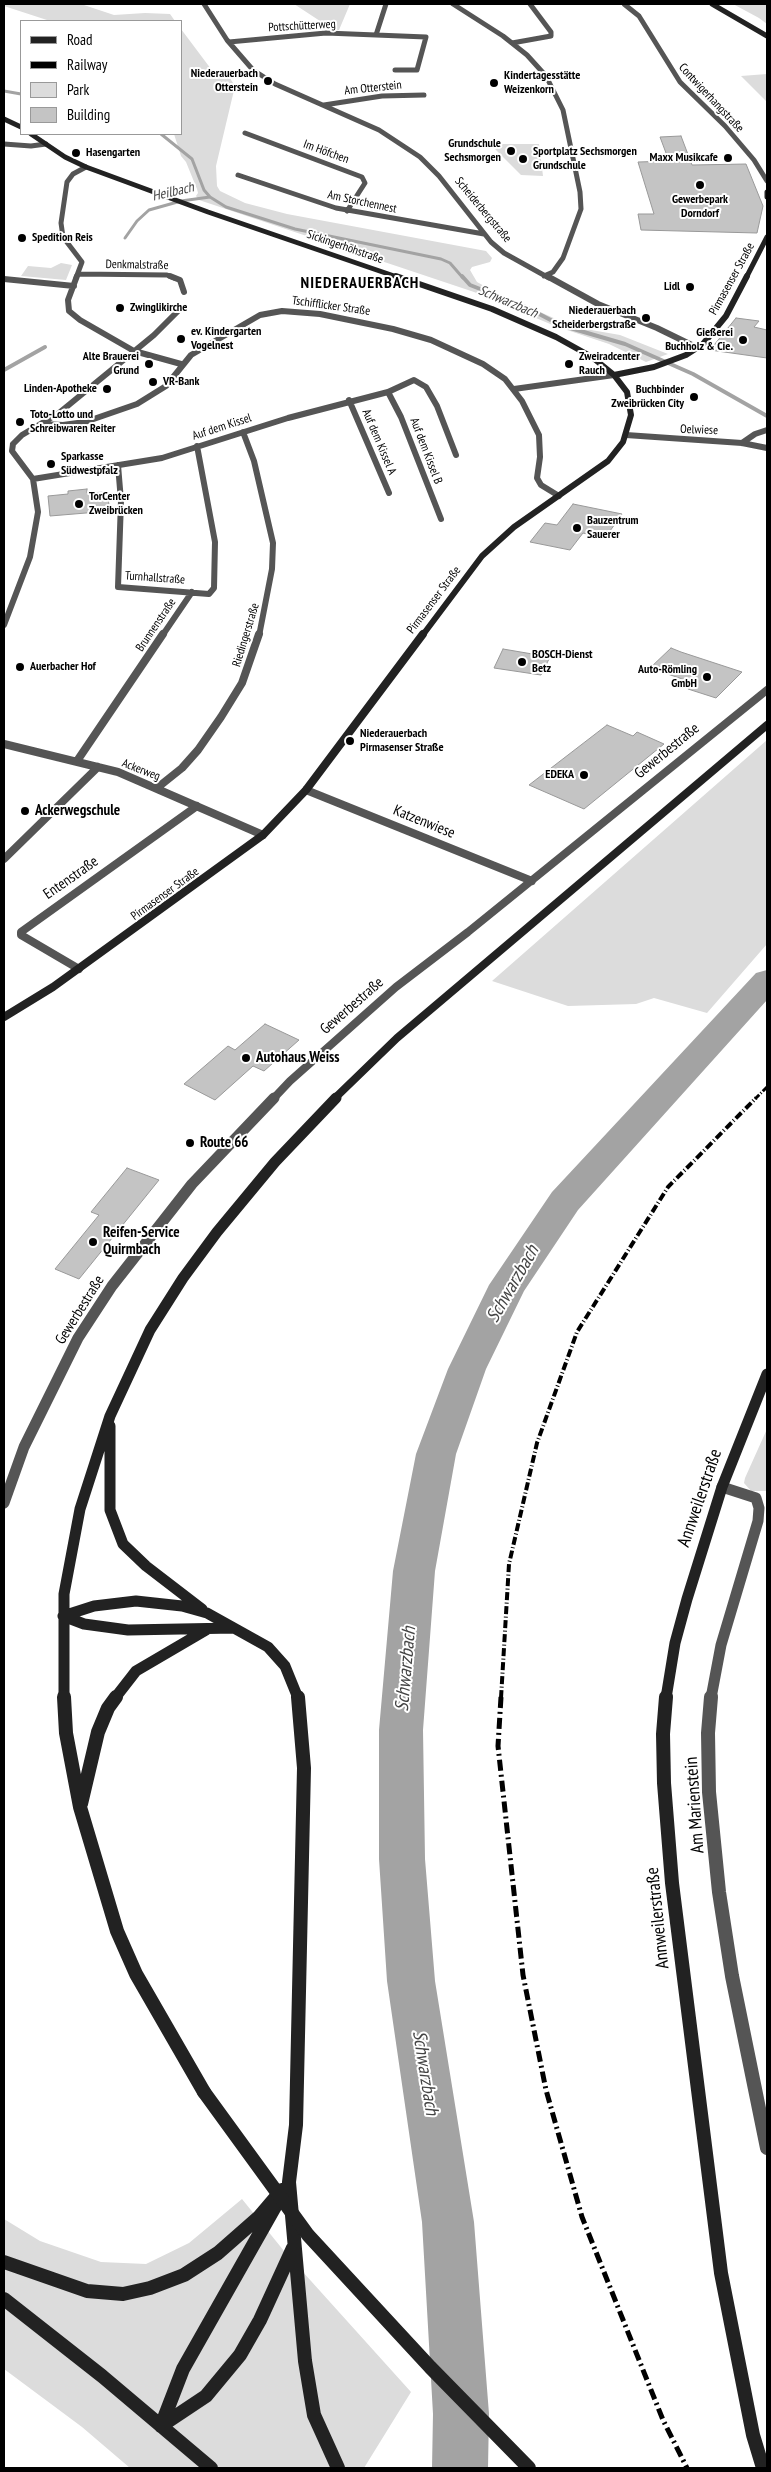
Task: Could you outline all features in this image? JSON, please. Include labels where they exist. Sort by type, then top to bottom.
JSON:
[{"type":"main road","points":[[712,4],[767,36]]},
{"type":"main road","points":[[4,119],[20,127]]},
{"type":"main road","name":"Sickingerhöhstraße","points":[[32,135],[65,157],[86,167],[182,203],[510,316],[579,349],[614,375],[626,392],[631,415],[626,435],[618,450],[608,460],[559,496]]},
{"type":"main road","points":[[767,192],[767,197]]},
{"type":"main road","name":"Pirmasenser Straße","points":[[614,375],[654,367],[698,348],[726,316],[767,237]]},
{"type":"main road","name":"Pirmasenser Straße","points":[[4,1017],[79,969],[263,835],[306,790],[482,556],[514,527],[559,496]]},
{"type":"main road","points":[[529,2468],[430,2367],[308,2235],[204,2092],[136,1974],[112,1914],[80,1807],[66,1733],[64,1594],[70,1554],[80,1509],[110,1416],[150,1330],[183,1278],[217,1232],[275,1162],[339,1094],[397,1038],[767,725]]},
{"type":"main road","name":"Annweilerstraße","points":[[763,2468],[753,2435],[721,2273],[675,1902],[664,1783],[663,1734],[666,1685],[675,1643],[722,1488],[767,1374]]},
{"type":"main road","points":[[110,1416],[110,1510],[123,1544],[146,1566],[207,1612],[268,1647],[285,1666],[297,1691],[301,1717],[304,1768],[296,2125],[289,2182],[304,2351],[314,2415],[338,2468]]},
{"type":"main road","points":[[64,1616],[110,1603],[136,1601],[182,1606],[207,1612]]},
{"type":"main road","points":[[64,1616],[84,1624],[105,1628],[166,1631],[235,1628]]},
{"type":"main road","points":[[80,1807],[98,1732],[108,1708],[123,1686],[136,1671],[155,1658],[206,1630]]},
{"type":"main road","points":[[4,2262],[87,2291],[123,2294],[150,2288],[184,2275],[218,2252],[259,2217],[289,2182]]},
{"type":"main road","points":[[161,2426],[183,2369],[289,2182]]},
{"type":"main road","points":[[161,2426],[206,2396],[240,2355],[260,2320],[294,2245]]},
{"type":"main road","points":[[4,2299],[210,2468]]},
{"type":"street","name":"Scheiderbergstraße","points":[[204,4],[247,65],[268,81],[379,130],[420,157],[439,176],[484,234],[504,253],[598,304],[658,328],[698,348]]},
{"type":"street","points":[[376,35],[386,4]]},
{"type":"street","points":[[453,4],[512,43],[538,67],[557,94],[581,201],[573,235],[563,258],[557,267],[544,276]]},
{"type":"street","points":[[512,43],[551,36],[551,32],[530,4]]},
{"type":"street","name":"Contwigerhangstraße","points":[[624,4],[639,16],[680,82],[725,126],[754,160],[767,181]]},
{"type":"street","name":"Pottschütterweg","points":[[229,42],[312,34],[427,38],[417,70],[395,70]]},
{"type":"street","name":"Am Otterstein","points":[[324,105],[382,96],[424,95]]},
{"type":"street","name":"Im Höfchen","points":[[245,133],[362,177],[365,183],[347,211]]},
{"type":"street","points":[[4,144],[31,146],[46,144]]},
{"type":"street","points":[[86,167],[73,174],[67,182],[61,223],[62,237],[82,262],[68,300],[69,311],[80,320],[134,351],[181,364]]},
{"type":"street","name":"Am Storchennest","points":[[238,175],[347,211],[484,234]]},
{"type":"street","name":"Denkmalstraße","points":[[79,274],[167,275],[180,280],[184,292]]},
{"type":"street","points":[[4,277],[74,286]]},
{"type":"street","points":[[4,625],[22,583],[38,512],[33,479],[12,451],[13,444],[22,435],[44,424],[154,335],[177,312]]},
{"type":"street","name":"Tschifflicker Straße","points":[[44,424],[63,425],[85,422],[137,404],[166,386],[181,364],[190,355],[260,315],[271,312],[301,312],[363,322],[431,340],[483,364],[505,379],[514,389]]},
{"type":"street","name":"Pirmasenser Straße","points":[[514,389],[614,375]]},
{"type":"street","name":"Auf dem Kissel","points":[[33,479],[75,470],[148,462],[349,400],[388,392],[414,380],[426,388],[437,406],[456,455]]},
{"type":"street","points":[[514,389],[539,435],[540,457],[537,478],[540,485],[559,496]]},
{"type":"street","name":"Auf dem Kissel B","points":[[388,392],[401,417],[441,520]]},
{"type":"street","name":"Auf dem Kissel A","points":[[349,400],[389,492]]},
{"type":"street","points":[[742,443],[767,430]]},
{"type":"street","name":"Riedingerstraße","points":[[158,788],[182,768],[198,750],[221,717],[242,683],[262,628],[271,578],[273,543],[254,461],[243,432]]},
{"type":"street","name":"Oelwiese","points":[[626,435],[742,443]]},
{"type":"street","points":[[742,443],[767,448]]},
{"type":"street","points":[[4,444],[13,444]]},
{"type":"street","name":"Brunnenstraße","points":[[77,761],[192,592],[212,593],[215,542],[197,446]]},
{"type":"street","name":"Turnhallstraße","points":[[118,465],[121,501],[118,587],[192,592]]},
{"type":"street","name":"Gewerbestraße","points":[[4,1503],[24,1447],[51,1388],[78,1338],[112,1286],[192,1184],[290,1081],[396,987],[532,881],[767,690]]},
{"type":"street","name":"Ackerweg","points":[[4,744],[77,761],[158,788],[263,835]]},
{"type":"street","points":[[4,859],[98,767]]},
{"type":"street","name":"Katzenwiese","points":[[306,790],[532,881]]},
{"type":"street","name":"Entenstraße","points":[[79,969],[21,935],[21,932],[198,806]]},
{"type":"street","name":"Am Marienstein","points":[[722,1488],[762,1498],[758,1521],[721,1645],[712,1690],[708,1733],[709,1772],[719,1892],[729,1958],[767,2148]]},
{"type":"green space","points":[[4,4],[81,4],[114,15],[170,14],[174,20],[47,20],[4,6]]},
{"type":"green space","points":[[294,4],[350,4],[339,30],[325,29],[320,21]]},
{"type":"green space","points":[[733,4],[767,4],[767,24],[759,18]]},
{"type":"green space","points":[[182,30],[214,73],[226,72],[235,86],[216,166],[217,186],[220,191],[245,203],[287,214],[486,251],[492,258],[490,262],[472,267],[470,270],[477,282],[574,327],[620,335],[668,354],[646,362],[609,344],[555,326],[474,292],[199,200],[196,196],[198,193],[197,189],[186,162],[181,156],[174,135],[182,135]]},
{"type":"green space","points":[[767,74],[767,102],[741,76]]},
{"type":"green space","name":"Sportplatz Sechsmorgen Grundschule","points":[[490,144],[539,144],[543,176],[521,175]]},
{"type":"green space","points":[[61,263],[72,265],[66,280],[21,276],[28,266],[51,268]]},
{"type":"green space","points":[[767,740],[767,944],[707,1013],[654,998],[636,1004],[568,1006],[492,981]]},
{"type":"green space","points":[[767,1429],[767,1491],[751,1491],[744,1483],[745,1478]]},
{"type":"green space","points":[[242,2199],[284,2251],[411,2392],[364,2468],[130,2468],[82,2427],[4,2369],[4,2219],[40,2241],[101,2262],[146,2264],[189,2243]]},
{"type":"building","name":"Gewerbepark Dorndorf","points":[[681,136],[692,165],[746,164],[763,206],[757,233],[641,230],[638,214],[654,214],[638,162],[669,161],[660,137]]},
{"type":"building","name":"Gießerei Buchholz & Cie.","points":[[736,318],[759,321],[754,327],[767,330],[767,358],[710,350]]},
{"type":"building","name":"TorCenter Zweibrücken","points":[[87,489],[87,493],[107,492],[110,511],[50,516],[48,496],[68,494],[68,491]]},
{"type":"building","name":"Bauzentrum Sauerer","points":[[573,504],[622,514],[605,538],[583,533],[570,550],[530,542],[545,523],[557,525]]},
{"type":"building","name":"Auto-Römling GmbH","points":[[671,648],[742,672],[716,698],[688,689],[694,683],[650,668]]},
{"type":"building","name":"BOSCH-Dienst Betz","points":[[503,649],[550,657],[541,675],[494,668]]},
{"type":"building","name":"EDEKA","points":[[607,725],[633,736],[637,732],[664,744],[584,809],[529,785]]},
{"type":"building","name":"Autohaus Weiss","points":[[265,1024],[299,1040],[264,1071],[253,1066],[215,1100],[184,1084],[228,1046],[235,1050]]},
{"type":"building","name":"Reifen-Service Quirmbach","points":[[127,1168],[159,1180],[79,1279],[55,1269],[99,1215],[91,1212]]},
{"type":"waterway","name":"Schwarzbach","points":[[4,91],[20,94]]},
{"type":"waterway","name":"Schwarzbach","points":[[162,135],[192,159],[204,190],[210,197]]},
{"type":"waterway","name":"Heilbach","points":[[125,238],[137,221],[149,210],[181,201],[210,197]]},
{"type":"waterway","name":"Schwarzbach","points":[[210,197],[226,207],[295,229],[441,259],[450,263],[463,278]]},
{"type":"waterway","name":"Schwarzbach","points":[[462,276],[470,285],[526,307],[560,325],[625,344],[693,374],[767,416]]},
{"type":"waterway","name":"Heilbach","points":[[4,370],[45,347]]},
{"type":"waterway","name":"Schwarzbach","points":[[460,2468],[461,2414],[448,2222],[411,1981],[402,1859],[401,1730],[414,1571],[436,1454],[467,1369],[508,1285],[565,1201],[767,980]]},
{"type":"railway","points":[[756,1098],[767,1087]]},
{"type":"railway","points":[[501,1698],[509,1564],[537,1443],[577,1332],[668,1187],[756,1098]]},
{"type":"railway","points":[[501,1697],[498,1746],[523,1975],[546,2090],[582,2217],[663,2420],[687,2468]]},
{"type":"place","name":"Niederauerbach Otterstein","points":[[268,81]]},
{"type":"place","name":"Kindertagesstätte Weizenkorn","points":[[494,83]]},
{"type":"place","name":"Grundschule Sechsmorgen","points":[[511,151]]},
{"type":"place","name":"Hasengarten","points":[[76,153]]},
{"type":"place","name":"Maxx Musikcafe","points":[[728,158]]},
{"type":"place","name":"Sportplatz Sechsmorgen Grundschule","points":[[523,159]]},
{"type":"place","name":"Gewerbepark Dorndorf","points":[[700,185]]},
{"type":"place","name":"Spedition Reis","points":[[22,238]]},
{"type":"place","name":"Lidl","points":[[690,287]]},
{"type":"place","name":"Zwinglikirche","points":[[120,308]]},
{"type":"place","name":"Niederauerbach Scheiderbergstraße","points":[[646,318]]},
{"type":"place","name":"ev. Kindergarten Vogelnest","points":[[181,339]]},
{"type":"place","name":"Gießerei Buchholz & Cie.","points":[[743,340]]},
{"type":"place","name":"Alte Brauerei Grund","points":[[149,364]]},
{"type":"place","name":"Zweiradcenter Rauch","points":[[569,364]]},
{"type":"place","name":"VR-Bank","points":[[153,382]]},
{"type":"place","name":"Linden-Apotheke","points":[[107,389]]},
{"type":"place","name":"Buchbinder Zweibrücken City","points":[[694,397]]},
{"type":"place","name":"Toto-Lotto und Schreibwaren Reiter","points":[[20,422]]},
{"type":"place","name":"Sparkasse Südwestpfalz","points":[[51,464]]},
{"type":"place","name":"TorCenter Zweibrücken","points":[[79,504]]},
{"type":"place","name":"Bauzentrum Sauerer","points":[[577,528]]},
{"type":"place","name":"BOSCH-Dienst Betz","points":[[522,662]]},
{"type":"place","name":"Auerbacher Hof","points":[[20,667]]},
{"type":"place","name":"Auto-Römling GmbH","points":[[707,677]]},
{"type":"place","name":"Niederauerbach Pirmasenser Straße","points":[[350,741]]},
{"type":"place","name":"EDEKA","points":[[584,775]]},
{"type":"place","name":"Ackerwegschule","points":[[25,811]]},
{"type":"place","name":"Autohaus Weiss","points":[[246,1058]]},
{"type":"place","name":"Route 66","points":[[190,1143]]},
{"type":"place","name":"Reifen-Service Quirmbach","points":[[93,1242]]},
{"type":"district","name":"NIEDERAUERBACH","points":[[360,283]]}]
